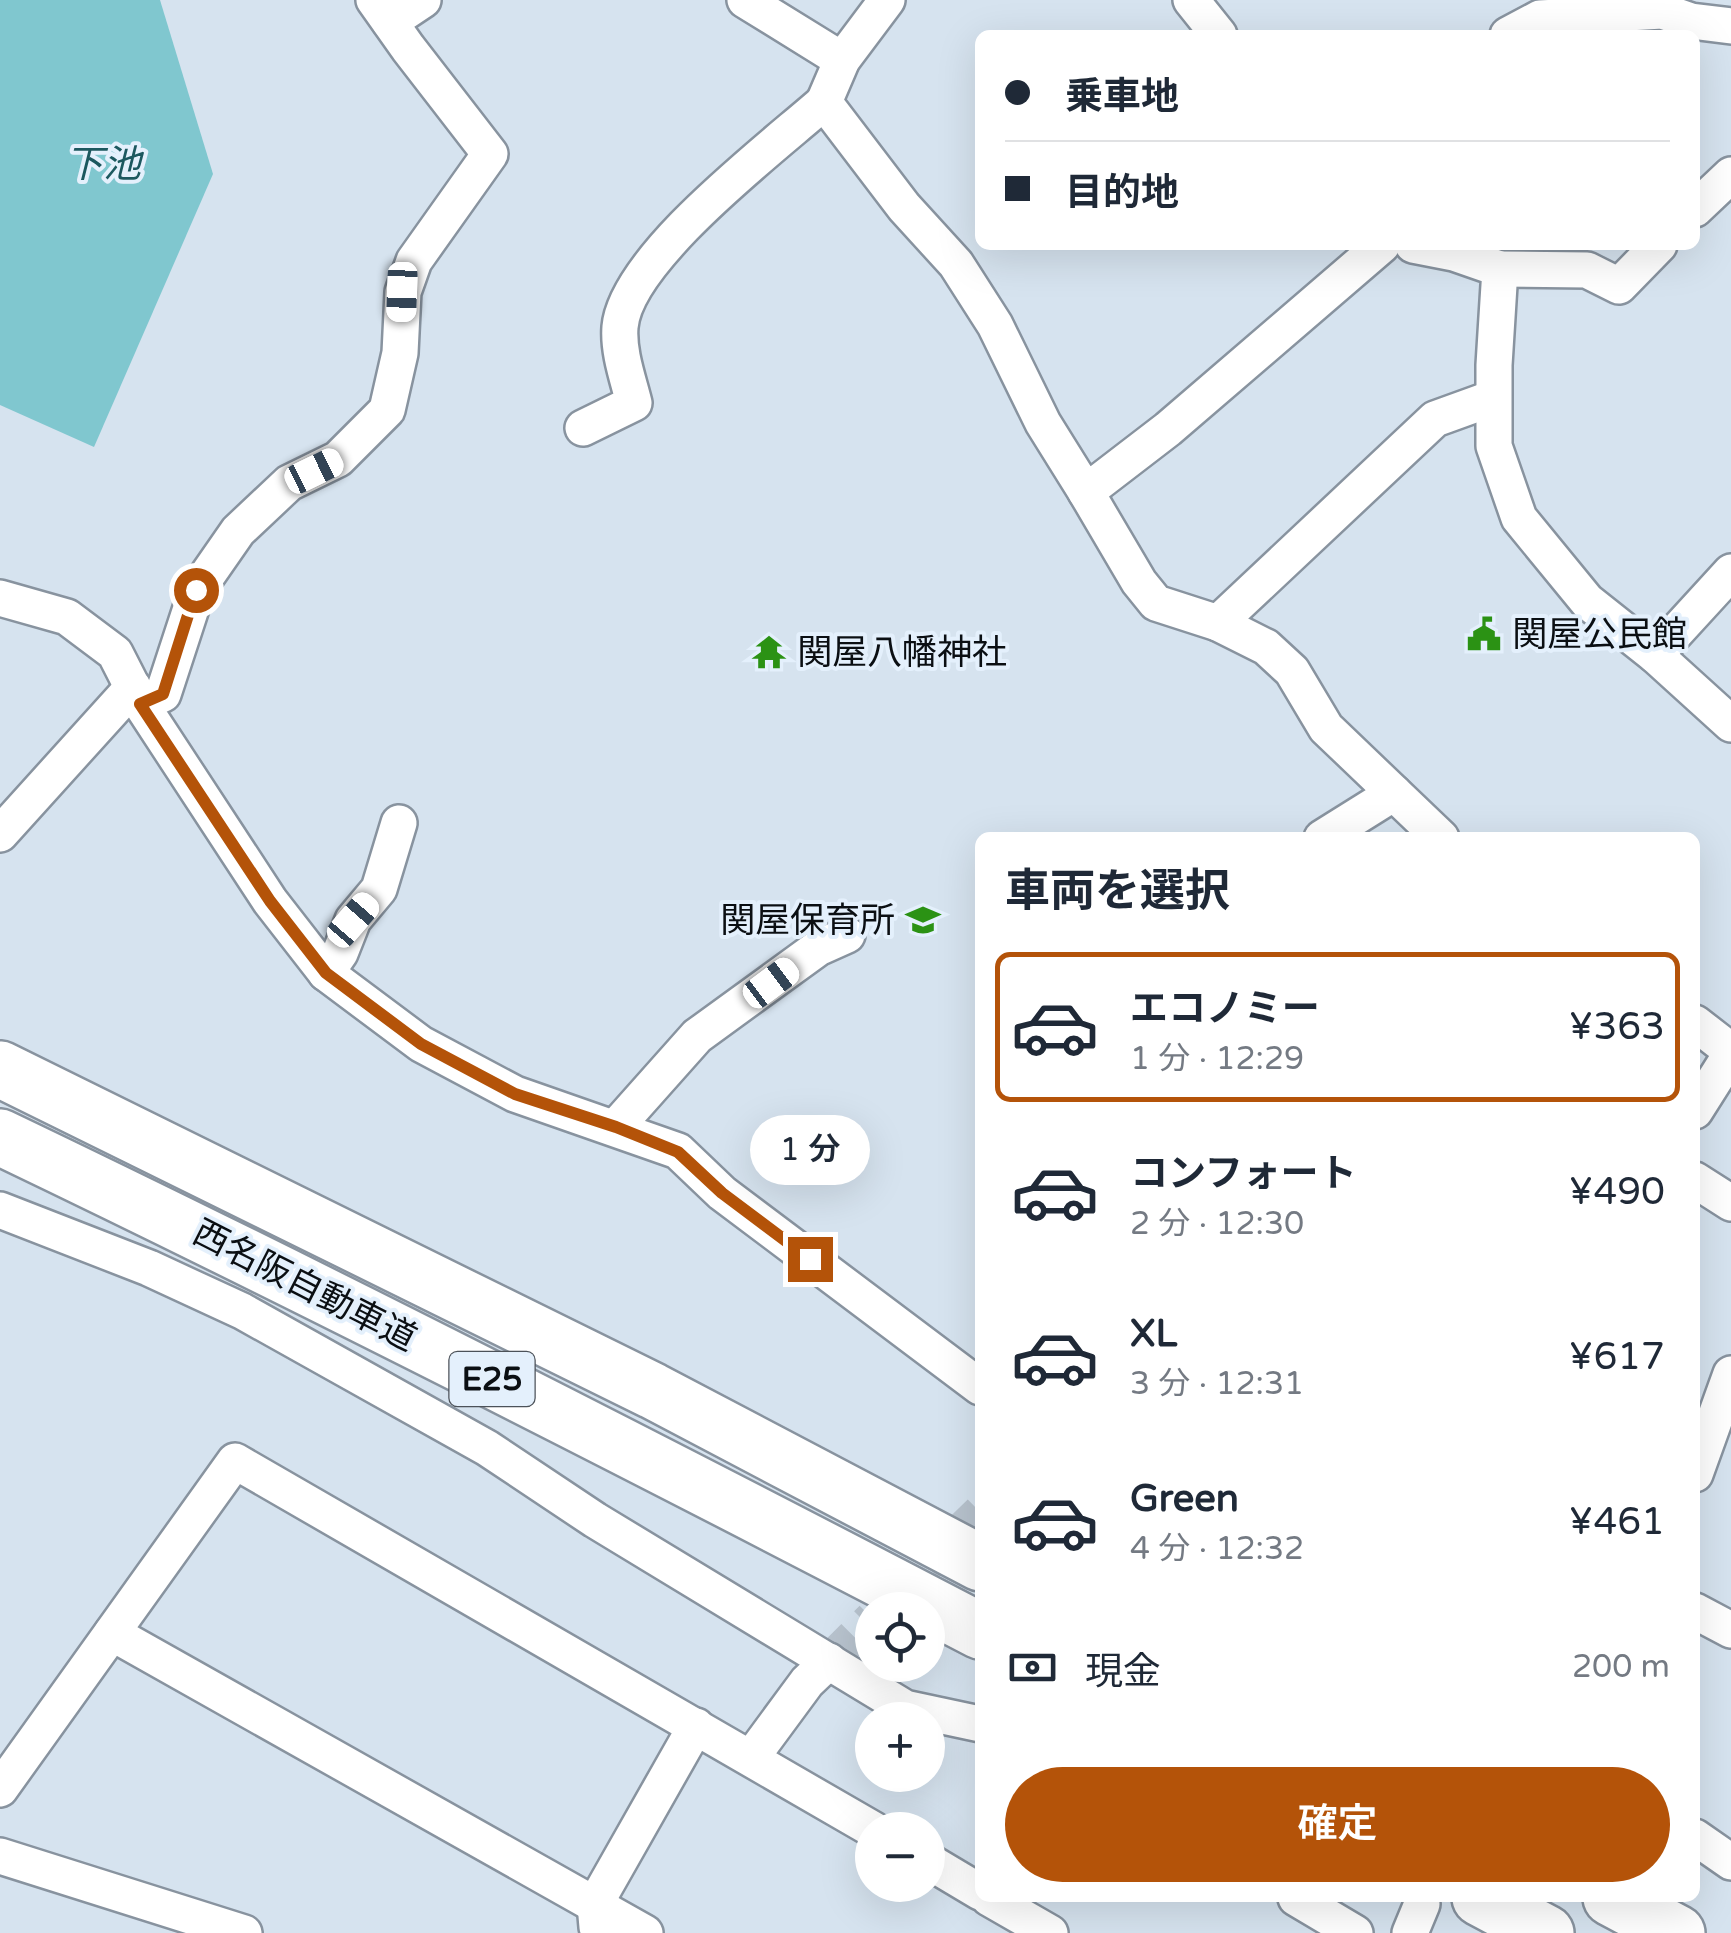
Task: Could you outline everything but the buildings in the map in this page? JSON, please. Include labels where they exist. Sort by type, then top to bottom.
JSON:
[{"type":"highway","name":"西名阪自動車道","points":[[0,1069],[636,1383],[975,1560]]},
{"type":"highway","name":"西名阪自動車道","points":[[0,1137],[626,1446],[975,1628]]},
{"type":"highway","points":[[1488,1902],[1546,1933]]},
{"type":"highway","points":[[1619,1902],[1677,1933]]},
{"type":"street","points":[[0,834],[137,696],[163,694],[196,590],[238,531],[289,483],[338,459],[387,410],[400,354],[402,292],[414,261],[490,154],[382,11],[423,0]]},
{"type":"street","points":[[745,0],[842,60]]},
{"type":"street","points":[[584,428],[634,402],[620,325],[634,289],[667,244],[701,209],[824,102],[842,60],[888,0]]},
{"type":"street","points":[[1191,0],[1215,30]]},
{"type":"street","points":[[1517,30],[1540,18],[1565,14],[1662,11],[1691,22],[1731,26]]},
{"type":"street","points":[[824,102],[904,206],[956,264],[995,325],[1043,422],[1139,582],[1156,603],[1218,623],[1266,648],[1292,671],[1326,728],[1435,832]]},
{"type":"street","points":[[1700,204],[1731,175]]},
{"type":"street","points":[[1086,492],[1168,429],[1376,250]]},
{"type":"street","points":[[1439,250],[1500,268],[1586,270],[1619,286],[1655,250]]},
{"type":"street","points":[[1500,268],[1494,446],[1519,518],[1588,601],[1731,724]]},
{"type":"street","points":[[1218,623],[1435,420],[1494,398]]},
{"type":"street","points":[[1655,655],[1731,572]]},
{"type":"street","points":[[0,598],[67,617],[115,654],[137,696],[270,901],[326,973],[437,1052],[515,1094],[678,1152],[722,1193],[975,1383]]},
{"type":"street","points":[[1332,832],[1394,793]]},
{"type":"street","points":[[326,973],[340,953],[353,920],[379,890],[399,823]]},
{"type":"street","points":[[616,1127],[697,1036],[818,948],[847,935]]},
{"type":"street","points":[[1700,1027],[1731,1052],[1700,1103]]},
{"type":"street","points":[[1700,1183],[1731,1202]]},
{"type":"street","points":[[0,1210],[149,1268],[242,1311],[487,1448],[594,1520],[904,1708],[975,1723]]},
{"type":"street","points":[[1700,1460],[1731,1374]]},
{"type":"street","points":[[0,1789],[235,1461],[855,1819]]},
{"type":"street","points":[[1700,1613],[1731,1630]]},
{"type":"street","points":[[112,1632],[596,1919],[645,1933]]},
{"type":"street","points":[[751,1758],[806,1682],[828,1661]]},
{"type":"street","points":[[596,1919],[696,1726]]},
{"type":"street","points":[[1700,1840],[1731,1862]]},
{"type":"street","points":[[0,1856],[233,1932]]},
{"type":"street","points":[[945,1871],[975,1889]]},
{"type":"street","points":[[996,1902],[1050,1933]]},
{"type":"street","points":[[1303,1902],[1356,1933]]},
{"type":"water","name":"下池","points":[[0,0],[160,0],[213,174],[94,447],[0,405]]},
{"type":"tunnel","points":[[898,1592],[975,1517]]},
{"type":"tunnel","points":[[829,1661],[855,1635]]},
{"type":"place","name":"関屋公民館","points":[[1484,634]]},
{"type":"place","name":"関屋八幡神社","points":[[769,652]]},
{"type":"place","name":"関屋保育所","points":[[923,920]]},
{"type":"route","points":[[196,590],[163,694],[140,704],[270,901],[326,973],[421,1044],[515,1094],[678,1152],[722,1193],[810,1259]]}]
